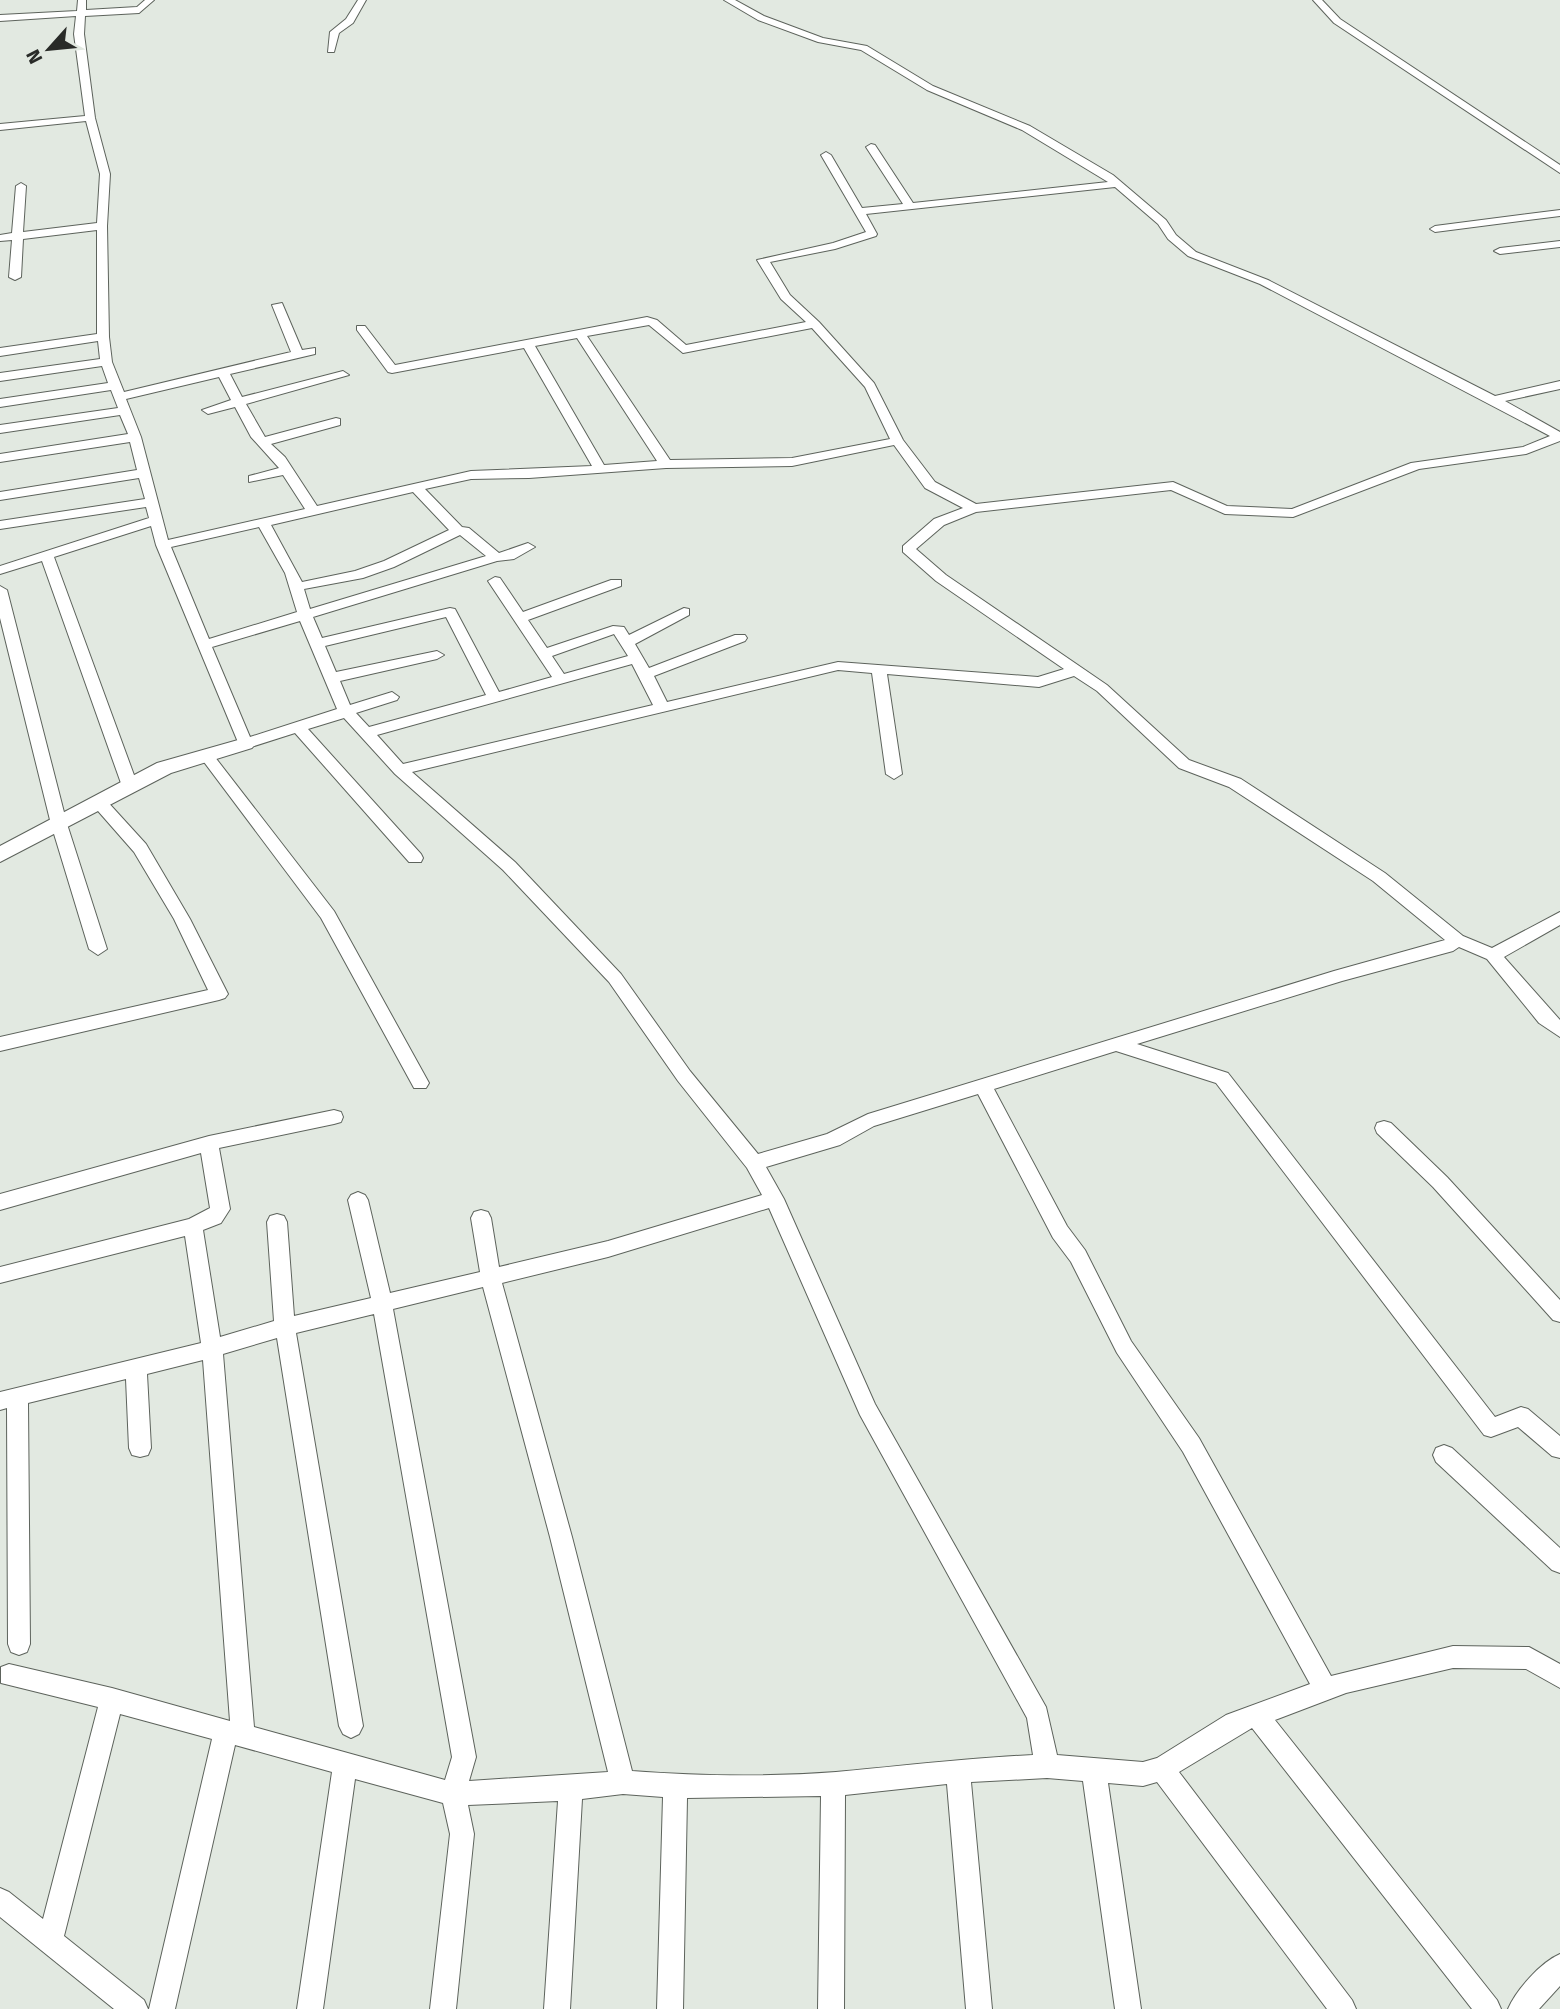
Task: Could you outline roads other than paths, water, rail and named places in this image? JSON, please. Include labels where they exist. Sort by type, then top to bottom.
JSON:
[{"type":"street","points":[[0,18],[81,6],[139,10],[150,0]]},
{"type":"street","points":[[331,50],[335,32],[350,20],[362,0]]},
{"type":"street","points":[[728,0],[761,18],[821,40],[864,48],[930,88],[1026,128],[1117,184],[1162,222],[1172,237],[1192,254],[1264,282],[1495,400],[1560,437]]},
{"type":"street","points":[[1317,0],[1337,21],[1560,170]]},
{"type":"street","points":[[81,6],[79,34],[90,118],[105,174],[102,226],[103,337],[106,362],[135,436],[163,545],[245,744]]},
{"type":"street","points":[[0,127],[90,118]]},
{"type":"street","points":[[872,147],[910,206]]},
{"type":"street","points":[[826,155],[872,234],[835,246],[763,260],[785,298],[815,324],[870,386],[897,441],[930,485],[974,508]]},
{"type":"street","points":[[859,212],[1117,184]]},
{"type":"street","points":[[15,277],[21,186]]},
{"type":"street","points":[[1435,229],[1560,213]]},
{"type":"street","points":[[0,238],[102,226]]},
{"type":"street","points":[[1500,251],[1560,244]]},
{"type":"street","points":[[278,305],[298,354]]},
{"type":"street","points":[[360,328],[392,369],[651,320],[683,349],[815,324]]},
{"type":"street","points":[[580,334],[666,464]]},
{"type":"street","points":[[0,352],[103,337]]},
{"type":"street","points":[[528,344],[600,469]]},
{"type":"street","points":[[0,403],[117,391],[223,372],[311,351]]},
{"type":"street","points":[[0,377],[106,362]]},
{"type":"street","points":[[223,372],[255,434],[286,470],[313,510]]},
{"type":"street","points":[[208,410],[343,375]]},
{"type":"street","points":[[1495,400],[1560,386]]},
{"type":"street","points":[[0,429],[125,411]]},
{"type":"street","points":[[263,442],[336,422]]},
{"type":"street","points":[[0,458],[135,436]]},
{"type":"street","points":[[1560,437],[1525,450],[1416,466],[1293,513],[1225,510],[1173,486],[974,508],[939,522],[908,549],[941,578],[1102,688],[1184,764],[1235,783],[1379,877],[1457,940],[1493,955],[1545,1018],[1560,1030]]},
{"type":"street","points":[[163,545],[471,475],[666,464],[792,462],[897,441]]},
{"type":"street","points":[[254,479],[286,470]]},
{"type":"street","points":[[0,496],[143,472]]},
{"type":"street","points":[[414,486],[458,531]]},
{"type":"street","points":[[0,525],[152,502]]},
{"type":"street","points":[[0,570],[155,521]]},
{"type":"street","points":[[263,523],[292,573],[305,615],[345,710],[400,770],[509,866],[615,978],[684,1076],[754,1163],[774,1199],[867,1409],[1038,1715],[1047,1766]]},
{"type":"street","points":[[295,587],[358,575],[389,564],[458,531],[464,531],[496,557]]},
{"type":"street","points":[[204,645],[496,557],[509,556],[528,548]]},
{"type":"street","points":[[46,554],[130,786]]},
{"type":"street","points":[[495,581],[561,680]]},
{"type":"street","points":[[521,618],[617,583]]},
{"type":"street","points":[[0,590],[59,824],[97,949]]},
{"type":"street","points":[[317,644],[450,612],[495,698]]},
{"type":"street","points":[[627,642],[684,612]]},
{"type":"street","points":[[544,654],[613,630],[621,632],[661,706]]},
{"type":"street","points":[[646,674],[740,638]]},
{"type":"street","points":[[331,678],[437,655]]},
{"type":"street","points":[[367,733],[637,658]]},
{"type":"street","points":[[400,770],[838,666],[1039,682],[1076,670]]},
{"type":"street","points":[[879,670],[894,774]]},
{"type":"street","points":[[0,855],[164,768],[392,697]]},
{"type":"street","points":[[298,727],[415,858]]},
{"type":"street","points":[[206,755],[328,915],[420,1083]]},
{"type":"street","points":[[0,1045],[219,995],[182,919],[140,848],[99,803]]},
{"type":"street","points":[[1493,955],[1560,918]]},
{"type":"street","points":[[754,1163],[833,1140],[868,1121],[1340,975],[1447,947],[1457,940]]},
{"type":"street","points":[[1115,1044],[1222,1078],[1491,1428],[1521,1416],[1560,1449]]},
{"type":"street","points":[[983,1085],[1060,1231],[1078,1256],[1124,1347],[1191,1445],[1325,1689]]},
{"type":"street","points":[[0,1202],[209,1143],[334,1117]]},
{"type":"street","points":[[1384,1128],[1440,1182],[1560,1314]]},
{"type":"street","points":[[0,1275],[193,1226],[214,1217],[219,1209],[209,1143]]},
{"type":"street","points":[[19,1644],[8,1398],[212,1348],[285,1327],[608,1249],[774,1199]]},
{"type":"street","points":[[358,1200],[382,1303],[464,1757],[453,1794],[462,1834],[443,2009]]},
{"type":"street","points":[[481,1219],[491,1279],[561,1537],[623,1782]]},
{"type":"street","points":[[277,1222],[285,1327],[351,1726]]},
{"type":"street","points":[[162,2009],[234,1733],[212,1348],[193,1226]]},
{"type":"street","points":[[136,1367],[140,1448]]},
{"type":"street","points":[[1444,1455],[1560,1563]]},
{"type":"street","points":[[9,1675],[112,1699],[453,1794],[571,1788],[623,1782],[676,1786],[833,1784],[958,1771],[1047,1766],[1143,1774],[1162,1769],[1234,1723],[1325,1689],[1453,1657],[1530,1658],[1560,1677]]},
{"type":"street","points":[[50,1941],[112,1699]]},
{"type":"street","points":[[1256,1715],[1488,2009]]},
{"type":"street","points":[[310,2009],[345,1764]]},
{"type":"street","points":[[1162,1769],[1343,2009]]},
{"type":"street","points":[[958,1771],[979,2009]]},
{"type":"street","points":[[1094,1771],[1128,2009]]},
{"type":"street","points":[[831,2009],[833,1784]]},
{"type":"street","points":[[670,2009],[676,1786]]},
{"type":"street","points":[[557,2009],[571,1788]]},
{"type":"street","points":[[0,1901],[135,2009]]},
{"type":"street","points":[[1521,2009],[1560,1967]]}]
